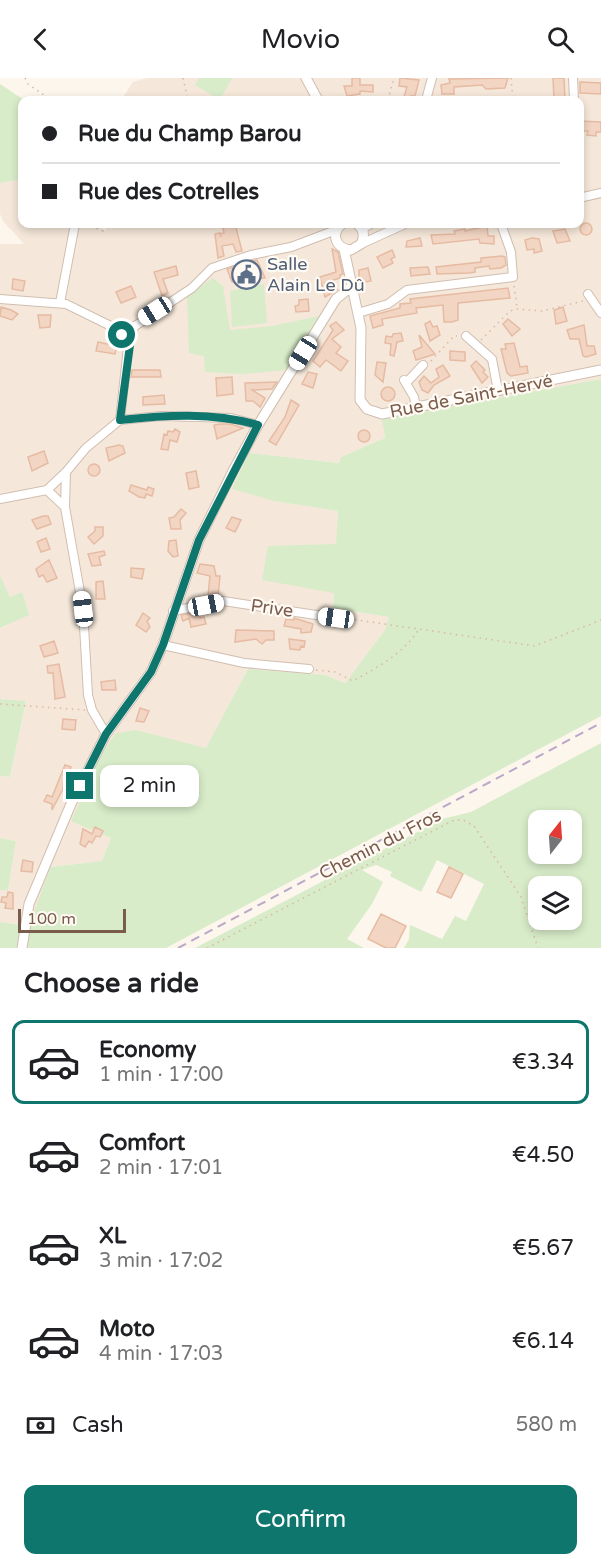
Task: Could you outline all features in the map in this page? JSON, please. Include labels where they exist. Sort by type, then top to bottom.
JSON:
[{"type":"street","points":[[306,78],[316,96]]},
{"type":"street","points":[[427,96],[432,78]]},
{"type":"street","points":[[573,78],[574,96]]},
{"type":"street","points":[[584,197],[601,193]]},
{"type":"street","points":[[60,303],[74,228]]},
{"type":"street","points":[[22,948],[29,904],[71,804],[106,734],[151,672],[163,645],[199,540],[258,425],[336,299],[350,282],[350,261],[364,237],[363,228]]},
{"type":"street","points":[[132,328],[192,288],[212,267],[291,248],[338,229],[344,249],[358,247],[397,228]]},
{"type":"street","points":[[358,313],[388,304],[406,290],[513,277],[511,252],[502,228]]},
{"type":"street","name":"Rue de Saint-Hervé","points":[[344,249],[361,328],[360,400],[367,409],[382,414],[601,370]]},
{"type":"street","points":[[589,296],[601,313]]},
{"type":"street","points":[[0,299],[60,303],[121,331],[123,337],[129,338]]},
{"type":"street","points":[[121,331],[126,326],[132,328]]},
{"type":"street","points":[[120,420],[129,338],[134,333],[132,328]]},
{"type":"street","points":[[466,336],[492,359],[498,391]]},
{"type":"street","points":[[416,408],[414,398],[405,382],[423,365]]},
{"type":"street","points":[[0,499],[47,490],[86,448],[120,420],[161,416],[231,417],[258,425]]},
{"type":"street","points":[[66,472],[65,507],[81,588],[88,695],[92,710],[106,734]]},
{"type":"street","points":[[47,490],[65,507]]},
{"type":"street","name":"Prive","points":[[173,611],[223,602],[336,618]]},
{"type":"street","points":[[163,645],[244,663],[309,669]]},
{"type":"path","points":[[25,78],[28,84],[45,96]]},
{"type":"path","points":[[183,78],[187,96]]},
{"type":"path","points":[[389,96],[394,78]]},
{"type":"path","points":[[511,78],[513,96]]},
{"type":"path","points":[[513,277],[517,309]]},
{"type":"path","points":[[476,345],[510,311],[517,309],[542,311],[589,296]]},
{"type":"path","points":[[423,365],[426,365],[454,336],[466,336]]},
{"type":"path","points":[[336,618],[420,628],[535,646],[601,620]]},
{"type":"path","points":[[309,669],[335,672],[353,681],[389,661],[420,628]]},
{"type":"path","points":[[0,704],[92,710]]},
{"type":"path","name":"Chemin du Fros","points":[[207,948],[454,820],[464,820],[474,826],[521,897],[537,948]]},
{"type":"shaded area","points":[[147,78],[601,78],[601,379],[383,419],[385,438],[341,457],[339,463],[249,453],[275,501],[338,511],[337,544],[306,547],[334,593],[333,608],[389,617],[385,630],[345,683],[325,675],[248,669],[206,749],[136,730],[71,820],[111,838],[102,861],[50,867],[29,926],[0,922],[0,890],[8,890],[16,841],[0,838],[0,776],[10,777],[26,702],[0,699],[0,628],[8,625],[21,592],[10,598],[0,575],[0,244],[24,244],[3,221],[0,214],[0,183],[18,180],[18,228],[100,228],[106,231],[106,228],[584,228],[584,96],[124,96],[133,82]]},
{"type":"green space","points":[[199,78],[232,78],[222,96],[213,96],[195,85]]},
{"type":"green space","points":[[0,84],[18,96],[18,180],[0,183]]},
{"type":"green space","points":[[213,278],[223,286],[230,330],[272,326],[319,316],[286,370],[242,374],[205,372],[204,356],[189,353],[187,296]]},
{"type":"green space","points":[[264,284],[267,323],[232,327],[230,291]]},
{"type":"green space","points":[[601,379],[601,716],[166,948],[0,948],[0,922],[29,926],[50,867],[102,861],[111,838],[71,821],[101,755],[116,733],[136,730],[206,748],[248,669],[325,675],[345,683],[385,630],[389,617],[333,608],[334,593],[262,580],[268,546],[336,544],[338,511],[274,501],[232,489],[249,453],[339,463],[341,457],[385,438],[382,419]]},
{"type":"green space","points":[[0,575],[10,597],[22,592],[29,615],[0,628]]},
{"type":"green space","points":[[0,699],[26,701],[10,777],[0,776]]},
{"type":"green space","points":[[601,743],[601,948],[404,948],[409,939],[410,925],[442,939],[455,916],[466,921],[484,884],[437,860],[421,892],[390,876],[392,872],[376,865],[362,870],[383,882],[372,904],[347,939],[364,948],[195,948],[442,819],[471,812]]},
{"type":"green space","points":[[0,838],[16,841],[8,890],[0,890]]},
{"type":"building","points":[[352,78],[360,78],[360,85],[373,85],[373,92],[360,91],[360,94],[347,96],[344,86],[352,86]]},
{"type":"building","points":[[400,78],[419,80],[415,96],[404,96],[407,87],[399,86]]},
{"type":"building","points":[[508,78],[505,88],[486,89],[482,85],[454,87],[454,94],[442,94],[441,85],[450,83],[449,79]]},
{"type":"building","points":[[553,78],[564,78],[565,96],[554,96]]},
{"type":"building","points":[[580,82],[601,83],[601,94],[580,93]]},
{"type":"building","points":[[584,121],[601,122],[601,132],[596,132],[596,136],[587,135],[588,131],[584,131]]},
{"type":"building","points":[[584,223],[592,227],[588,235],[580,231],[580,228],[584,228]]},
{"type":"building","points":[[223,228],[236,228],[242,251],[236,252],[233,244],[222,246],[224,256],[218,258],[215,234],[224,233]]},
{"type":"building","points":[[487,228],[488,236],[494,236],[494,244],[480,243],[479,239],[433,244],[431,235],[455,234],[454,231],[465,229],[465,231]]},
{"type":"building","points":[[565,229],[570,241],[557,243],[553,231]]},
{"type":"building","points":[[420,238],[422,246],[406,247],[407,241]]},
{"type":"building","points":[[539,239],[542,251],[534,253],[534,249],[527,250],[525,240]]},
{"type":"building","points":[[332,249],[338,252],[343,274],[340,278],[325,283],[337,290],[325,297],[320,277],[336,272]]},
{"type":"building","points":[[392,250],[395,257],[391,259],[393,263],[383,268],[377,257]]},
{"type":"building","points":[[505,257],[506,265],[501,268],[490,269],[489,266],[475,268],[475,272],[469,273],[437,274],[436,267],[481,262],[481,258]]},
{"type":"building","name":"Salle Alain Le Dû","points":[[257,260],[265,278],[232,282],[227,269]]},
{"type":"building","points":[[176,266],[178,275],[163,279],[168,293],[162,296],[154,272]]},
{"type":"building","points":[[428,267],[430,274],[411,276],[410,268]]},
{"type":"building","points":[[368,268],[371,281],[359,283],[359,270]]},
{"type":"building","points":[[13,279],[25,281],[23,291],[12,289]]},
{"type":"building","points":[[131,286],[136,297],[121,303],[116,292]]},
{"type":"building","points":[[508,288],[510,298],[458,303],[458,320],[452,322],[444,322],[443,305],[416,308],[417,313],[382,319],[383,325],[373,328],[370,316],[400,308],[400,304],[411,303],[410,299]]},
{"type":"building","points":[[308,299],[309,311],[296,312],[295,306],[299,305],[299,300]]},
{"type":"building","points":[[1,307],[18,314],[12,320],[0,316]]},
{"type":"building","points":[[563,307],[567,321],[556,324],[554,310]]},
{"type":"building","points":[[38,315],[51,315],[50,327],[40,328]]},
{"type":"building","points":[[508,319],[520,329],[512,336],[503,324]]},
{"type":"building","points":[[430,321],[433,327],[437,326],[440,335],[430,341],[425,324]]},
{"type":"building","points":[[336,322],[344,330],[332,339],[341,347],[336,353],[348,361],[341,371],[326,360],[320,367],[313,361],[333,330],[330,326]]},
{"type":"building","points":[[584,325],[587,346],[594,346],[596,354],[586,357],[583,356],[579,339],[570,339],[567,330]]},
{"type":"building","points":[[401,333],[403,341],[397,342],[394,356],[390,355],[391,344],[385,343],[386,336],[392,337],[393,334]]},
{"type":"building","points":[[419,335],[435,354],[416,360],[413,351],[422,347]]},
{"type":"building","points":[[98,342],[117,346],[115,354],[96,351]]},
{"type":"building","points":[[514,343],[520,367],[527,366],[528,373],[511,376],[507,373],[501,349],[506,349],[505,344]]},
{"type":"building","points":[[450,351],[465,352],[465,361],[450,360]]},
{"type":"building","points":[[476,361],[488,377],[482,383],[471,366]]},
{"type":"building","points":[[377,362],[386,363],[383,382],[375,375]]},
{"type":"building","points":[[443,365],[450,376],[434,385],[428,393],[422,390],[419,382],[424,376],[431,383],[439,377],[436,369]]},
{"type":"building","points":[[132,370],[160,370],[161,377],[131,377]]},
{"type":"building","points":[[308,372],[317,374],[313,388],[302,384]]},
{"type":"building","points":[[232,377],[233,394],[217,396],[216,378]]},
{"type":"building","points":[[277,382],[272,389],[252,390],[265,398],[260,407],[253,401],[246,401],[245,383]]},
{"type":"building","points":[[385,387],[391,387],[395,394],[391,401],[385,401],[381,397],[381,391]]},
{"type":"building","points":[[164,395],[165,404],[143,405],[143,397]]},
{"type":"building","points":[[291,400],[299,405],[276,445],[269,441],[285,417]]},
{"type":"building","points":[[214,425],[243,428],[217,439]]},
{"type":"building","points":[[175,429],[180,432],[177,442],[170,440],[168,450],[161,449],[164,434],[167,435],[168,431],[173,432]]},
{"type":"building","points":[[366,430],[370,436],[366,442],[362,442],[358,434]]},
{"type":"building","points":[[123,446],[125,453],[109,461],[106,448]]},
{"type":"building","points":[[44,451],[48,463],[32,471],[28,457]]},
{"type":"building","points":[[96,464],[100,470],[96,476],[92,476],[88,468]]},
{"type":"building","points":[[196,471],[199,487],[189,489],[186,473]]},
{"type":"building","points":[[131,485],[147,490],[148,487],[154,489],[152,496],[146,494],[145,498],[139,497],[129,491]]},
{"type":"building","points":[[181,509],[186,513],[180,520],[181,529],[171,529],[169,518],[174,517]]},
{"type":"building","points":[[48,516],[51,524],[37,529],[32,520]]},
{"type":"building","points":[[232,517],[241,520],[235,532],[226,528]]},
{"type":"building","points":[[95,527],[103,527],[103,536],[94,544],[88,537],[95,531]]},
{"type":"building","points":[[46,538],[50,549],[41,552],[37,542]]},
{"type":"building","points":[[176,540],[178,556],[173,557],[168,551],[169,541]]},
{"type":"building","points":[[104,551],[105,555],[99,557],[101,565],[92,566],[88,554]]},
{"type":"building","points":[[49,560],[57,578],[47,582],[43,575],[39,577],[36,569]]},
{"type":"building","points":[[200,564],[214,566],[216,576],[220,576],[218,596],[208,596],[210,576],[197,573]]},
{"type":"building","points":[[131,568],[144,569],[142,579],[131,577]]},
{"type":"building","points":[[103,581],[105,599],[96,599],[96,582]]},
{"type":"building","points":[[199,612],[200,618],[204,617],[206,624],[191,627],[189,618],[183,621],[181,615]]},
{"type":"building","points":[[143,613],[150,618],[147,621],[150,627],[146,632],[136,625]]},
{"type":"building","points":[[294,618],[313,624],[311,632],[301,633],[301,629],[284,626],[286,619],[294,620]]},
{"type":"building","points":[[236,630],[274,631],[274,640],[266,640],[262,644],[256,639],[235,642]]},
{"type":"building","points":[[289,639],[305,641],[304,647],[301,646],[300,650],[290,649]]},
{"type":"building","points":[[54,641],[58,653],[44,657],[40,646]]},
{"type":"building","points":[[59,664],[65,697],[55,699],[53,673],[48,673],[47,666]]},
{"type":"building","points":[[115,680],[116,690],[102,690],[101,682]]},
{"type":"building","points":[[140,708],[149,711],[144,722],[136,721]]},
{"type":"building","points":[[63,719],[76,720],[75,730],[62,729]]},
{"type":"building","points":[[65,765],[71,767],[67,777],[64,776],[63,789],[52,810],[52,804],[44,801],[47,795],[52,797]]},
{"type":"building","points":[[95,827],[103,831],[100,837],[96,836],[92,843],[89,841],[85,847],[80,844],[83,829],[92,834]]},
{"type":"building","points":[[23,860],[33,862],[32,872],[21,871]]},
{"type":"building","points":[[449,867],[463,874],[451,898],[437,892]]},
{"type":"building","points":[[8,892],[13,893],[13,909],[5,908],[6,903],[1,902],[2,897],[7,897]]},
{"type":"building","points":[[381,914],[406,926],[395,948],[386,948],[368,939]]},
{"type":"railway","points":[[178,948],[601,723]]},
{"type":"place","name":"Salle Alain Le Dû","points":[[246,274]]},
{"type":"route","points":[[80,786],[106,734],[128,707],[151,672],[163,645],[199,540],[258,425],[231,417],[161,416],[120,420],[130,345],[129,338],[126,339],[122,335]]}]
